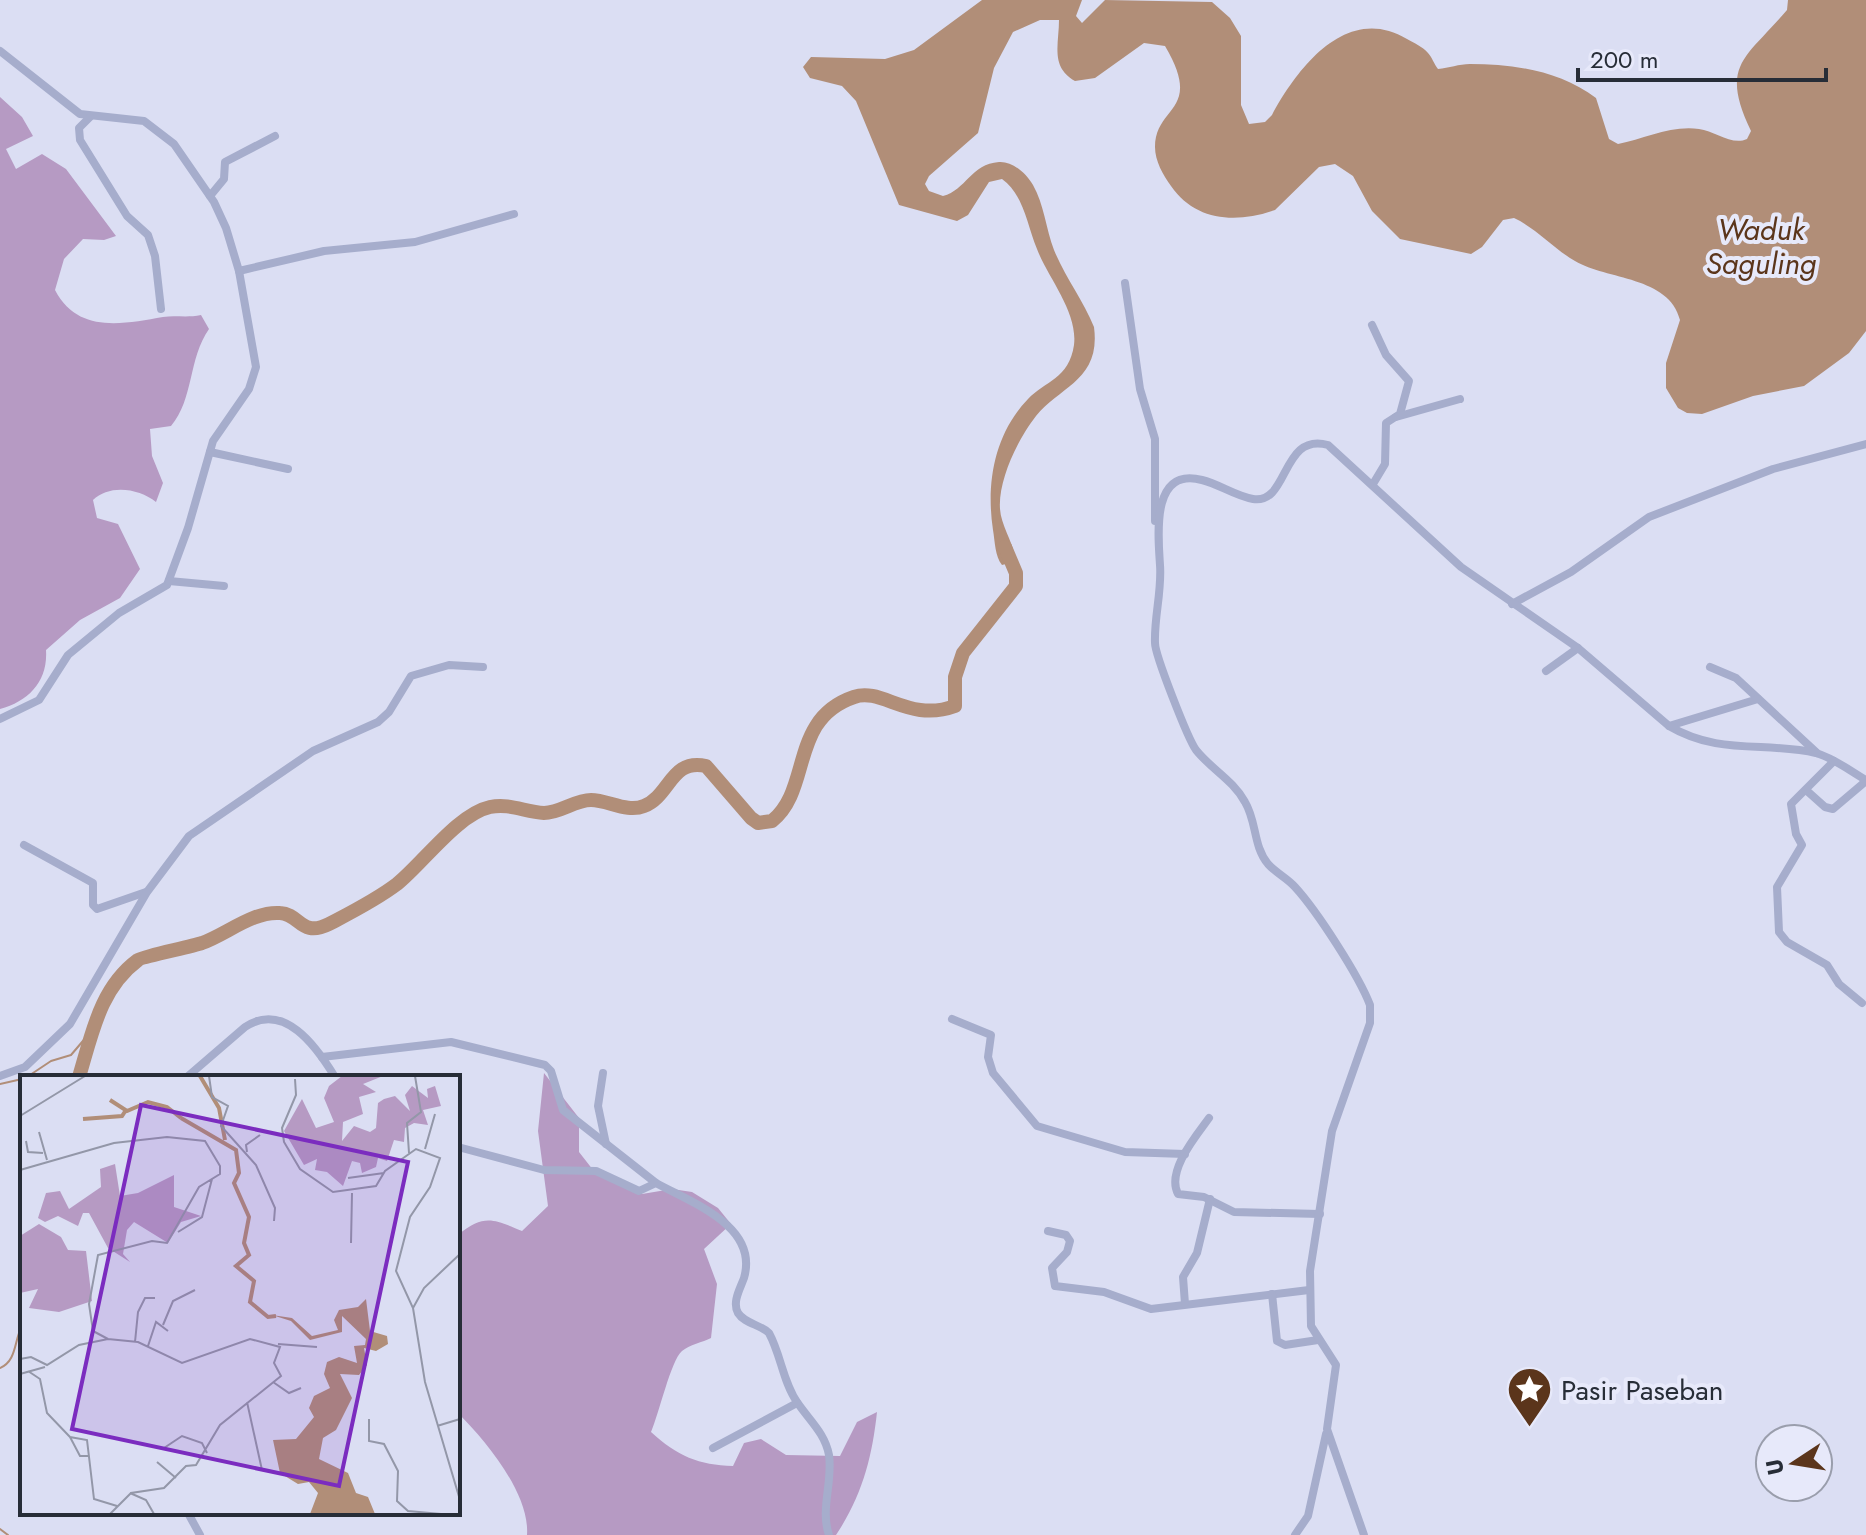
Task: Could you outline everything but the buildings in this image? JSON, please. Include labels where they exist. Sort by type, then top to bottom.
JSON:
[{"type":"street","points":[[0,51],[80,114],[134,119],[155,127],[174,144],[210,196],[226,228],[239,271],[256,372],[210,452],[169,581],[158,593],[119,613],[68,655],[39,700],[0,719]]},
{"type":"street","points":[[90,117],[79,128],[80,140],[127,216],[148,235],[155,256],[161,309]]},
{"type":"street","points":[[210,196],[224,179],[225,162],[275,136]]},
{"type":"street","points":[[239,271],[324,251],[415,242],[514,214]]},
{"type":"street","points":[[1125,283],[1140,389],[1155,439],[1154,510],[1161,591],[1155,649],[1191,741],[1241,795],[1251,815],[1263,856],[1303,897],[1370,1005],[1370,1023],[1332,1131],[1309,1290],[1311,1326],[1336,1365],[1327,1429],[1308,1516],[1295,1535]]},
{"type":"street","points":[[1372,325],[1388,358],[1409,380],[1400,413],[1387,422],[1385,464],[1373,484]]},
{"type":"street","points":[[1395,417],[1460,399]]},
{"type":"street","points":[[1157,533],[1164,495],[1177,481],[1201,480],[1248,498],[1263,499],[1276,489],[1295,454],[1312,444],[1332,447],[1461,567],[1578,648],[1669,726],[1686,736],[1728,746],[1817,754],[1866,781],[1833,809],[1825,807],[1806,790]]},
{"type":"street","points":[[1512,604],[1571,572],[1649,517],[1773,469],[1866,444]]},
{"type":"street","points":[[210,452],[288,469]]},
{"type":"street","points":[[169,581],[224,586]]},
{"type":"street","points":[[1546,671],[1578,648]]},
{"type":"street","points":[[0,1076],[25,1067],[70,1024],[147,892],[196,830],[313,751],[378,722],[411,676],[449,665],[483,667]]},
{"type":"street","points":[[1710,667],[1733,676],[1795,729],[1817,754]]},
{"type":"street","points":[[1669,726],[1758,699]]},
{"type":"street","points":[[1834,761],[1791,804],[1794,829],[1802,845],[1777,887],[1777,926],[1787,942],[1827,965],[1839,984],[1862,1003]]},
{"type":"street","points":[[24,845],[93,883],[93,905],[97,909],[147,892]]},
{"type":"street","points":[[189,1075],[245,1027],[261,1019],[286,1021],[322,1057],[334,1075]]},
{"type":"street","points":[[952,1019],[991,1035],[988,1057],[993,1073],[1027,1117],[1041,1128],[1125,1152],[1185,1154]]},
{"type":"street","points":[[322,1057],[451,1042],[535,1061],[550,1070],[563,1110],[656,1183],[703,1209],[741,1239],[746,1265],[736,1308],[743,1318],[769,1333],[797,1403],[821,1433],[828,1449],[830,1476],[825,1521],[829,1535]]},
{"type":"street","points":[[603,1073],[598,1106],[606,1145]]},
{"type":"street","points":[[1209,1118],[1185,1154],[1176,1192],[1210,1199],[1238,1213],[1320,1214]]},
{"type":"street","points":[[460,1148],[544,1170],[596,1171],[641,1191],[656,1183]]},
{"type":"street","points":[[1185,1304],[1183,1277],[1197,1253],[1210,1199]]},
{"type":"street","points":[[1048,1231],[1070,1239],[1069,1250],[1052,1268],[1051,1277],[1057,1287],[1104,1292],[1143,1308],[1309,1290]]},
{"type":"street","points":[[1272,1294],[1277,1341],[1285,1345],[1318,1340]]},
{"type":"street","points":[[713,1448],[797,1403]]},
{"type":"street","points":[[1327,1429],[1364,1535]]},
{"type":"street","points":[[189,1515],[200,1535]]},
{"type":"shaded area","points":[[0,97],[22,117],[33,136],[6,149],[16,169],[42,154],[66,169],[116,236],[104,240],[83,239],[64,259],[55,290],[65,304],[76,314],[103,323],[201,315],[209,329],[197,353],[188,391],[178,415],[171,426],[150,429],[152,456],[163,483],[156,502],[124,490],[107,492],[93,500],[97,518],[118,524],[140,569],[120,598],[80,620],[46,650],[44,671],[28,695],[0,709]]},
{"type":"shaded area","points":[[544,1073],[579,1118],[579,1152],[597,1175],[642,1194],[672,1189],[692,1192],[718,1208],[731,1224],[704,1249],[717,1284],[711,1338],[685,1349],[678,1356],[651,1432],[689,1458],[733,1466],[744,1443],[761,1439],[786,1455],[840,1456],[857,1422],[877,1412],[864,1476],[853,1506],[836,1535],[527,1535],[526,1519],[514,1486],[493,1453],[460,1415],[460,1233],[482,1221],[522,1231],[548,1206],[538,1131]]},
{"type":"water","name":"Waduk Saguling","points":[[982,0],[1082,0],[1076,16],[1082,23],[1105,0],[1212,2],[1230,18],[1241,36],[1241,105],[1249,124],[1265,122],[1272,115],[1310,60],[1327,46],[1345,35],[1364,29],[1385,30],[1424,49],[1438,69],[1466,64],[1503,66],[1536,71],[1567,81],[1596,98],[1609,139],[1618,144],[1689,128],[1705,130],[1735,141],[1747,139],[1751,131],[1737,91],[1738,76],[1749,52],[1787,10],[1788,0],[1866,0],[1866,331],[1849,353],[1804,386],[1753,396],[1702,414],[1687,413],[1678,408],[1666,388],[1666,363],[1680,320],[1674,306],[1650,287],[1575,261],[1514,218],[1503,220],[1482,247],[1471,254],[1400,239],[1372,211],[1353,176],[1335,164],[1319,167],[1275,210],[1231,218],[1204,213],[1181,198],[1165,177],[1156,157],[1157,133],[1175,106],[1180,84],[1165,46],[1144,43],[1095,78],[1075,81],[1059,62],[1059,20],[1040,20],[1013,32],[994,68],[978,133],[929,176],[925,184],[929,191],[943,196],[989,164],[1004,162],[1023,172],[1037,192],[1063,270],[1094,327],[1095,345],[1085,371],[1036,416],[1010,460],[1002,485],[1000,509],[1015,557],[1013,562],[1002,565],[996,549],[991,513],[995,460],[1016,413],[1067,365],[1074,345],[1074,333],[1067,308],[1037,249],[1020,202],[1002,179],[989,182],[968,215],[957,221],[899,205],[856,101],[842,86],[810,78],[803,67],[811,57],[885,59],[914,50]]},
{"type":"waterway","points":[[80,1075],[93,1028],[106,998],[125,971],[138,960],[202,943],[250,919],[270,913],[287,914],[306,927],[320,928],[397,884],[453,829],[478,811],[504,806],[544,813],[591,800],[638,808],[653,801],[685,767],[694,765],[706,766],[751,818],[758,823],[772,821],[793,791],[810,737],[819,721],[833,707],[864,695],[924,710],[955,706],[955,677],[963,653],[1016,586],[1016,573],[1005,547]]},
{"type":"waterway","points":[[30,1075],[51,1061],[71,1055],[94,1028]]},
{"type":"waterway","points":[[0,1084],[20,1079]]},
{"type":"waterway","points":[[0,1368],[12,1355],[20,1330]]},
{"type":"waterway","points":[[0,1529],[8,1535]]},
{"type":"place","name":"Pasir Paseban","points":[[1530,1429]]}]
